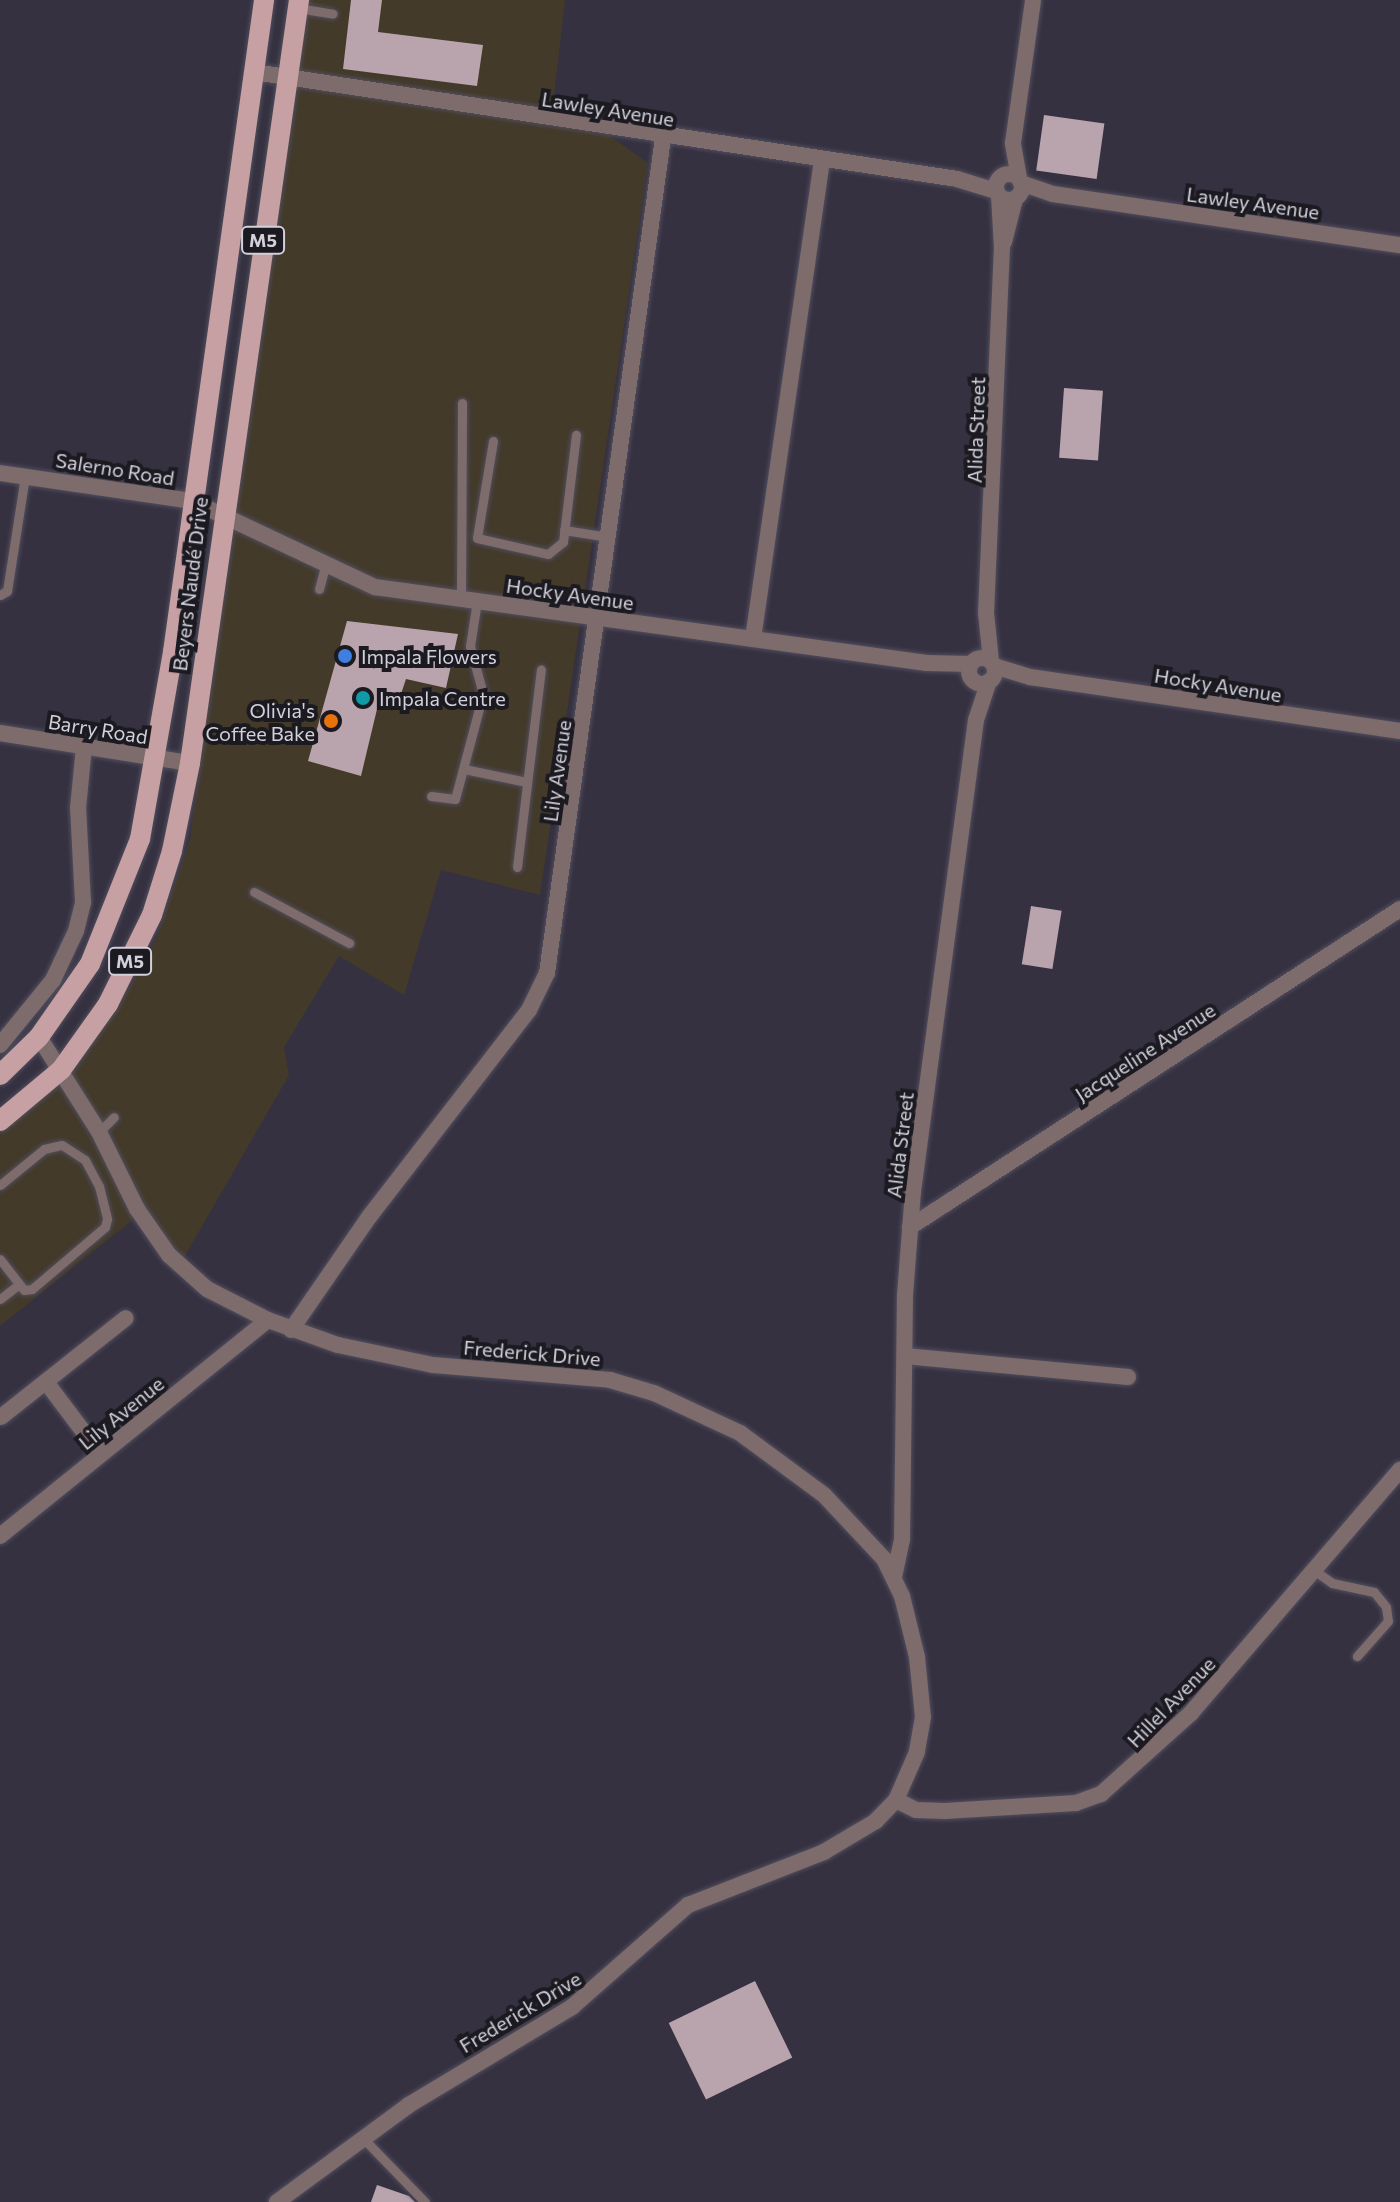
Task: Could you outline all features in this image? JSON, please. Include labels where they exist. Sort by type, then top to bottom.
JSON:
[{"type":"main road","name":"Beyers Naudé Drive","points":[[0,1075],[39,1037],[90,964],[112,917],[140,839],[156,758],[264,0]]},
{"type":"main road","name":"Beyers Naudé Drive","points":[[0,1121],[61,1070],[108,1004],[152,915],[190,763],[222,514],[298,4]]},
{"type":"street","name":"Alida Street","points":[[894,1577],[902,1540],[910,1227],[982,671],[1002,248],[1033,0]]},
{"type":"street","name":"Lawley Avenue","points":[[254,72],[663,138],[1400,245]]},
{"type":"street","name":"Lily Avenue","points":[[291,1330],[542,987],[552,954],[663,138]]},
{"type":"street","points":[[753,639],[822,160]]},
{"type":"street","name":"Salerno Road","points":[[0,473],[192,501],[222,514]]},
{"type":"street","name":"Hocky Avenue","points":[[222,514],[361,584],[1400,731]]},
{"type":"street","name":"Barry Road","points":[[0,733],[190,763]]},
{"type":"street","points":[[0,1045],[53,980],[76,931],[83,902],[78,808],[84,747]]},
{"type":"street","name":"Jacqueline Avenue","points":[[910,1227],[1400,909]]},
{"type":"street","name":"Frederick Drive","points":[[39,1037],[99,1132],[137,1209],[169,1255],[207,1289],[291,1330],[411,1362],[567,1373],[654,1393],[764,1448],[824,1495],[871,1543],[894,1577],[917,1657],[923,1717],[913,1766],[896,1800],[876,1821],[824,1852],[688,1905],[572,2007],[361,2136],[277,2202]]},
{"type":"street","points":[[1,1417],[126,1318]]},
{"type":"street","name":"Lily Avenue","points":[[0,1536],[268,1320]]},
{"type":"street","points":[[905,1356],[1128,1377]]},
{"type":"street","points":[[46,1382],[101,1455]]},
{"type":"street","name":"Hillel Avenue","points":[[896,1800],[916,1810],[945,1811],[1076,1803],[1101,1794],[1191,1713],[1400,1470]]},
{"type":"lane","points":[[298,4],[333,14]]},
{"type":"lane","points":[[431,796],[453,801],[483,694],[470,646],[462,403]]},
{"type":"lane","points":[[493,441],[477,538],[548,554],[563,542],[576,435]]},
{"type":"lane","points":[[0,595],[7,591],[25,476]]},
{"type":"lane","points":[[564,530],[610,538]]},
{"type":"lane","points":[[319,589],[325,566]]},
{"type":"lane","points":[[517,867],[541,669]]},
{"type":"lane","points":[[464,769],[527,782]]},
{"type":"lane","points":[[254,892],[349,943]]},
{"type":"lane","points":[[99,1132],[114,1117]]},
{"type":"lane","points":[[0,1185],[44,1149],[62,1145],[85,1160],[99,1186],[107,1219],[105,1227],[29,1290],[19,1284],[0,1259]]},
{"type":"lane","points":[[0,1299],[19,1284]]},
{"type":"lane","points":[[1315,1571],[1332,1583],[1374,1592],[1386,1607],[1385,1627],[1357,1656]]},
{"type":"lane","points":[[361,2136],[425,2202]]},
{"type":"shaded area","points":[[300,0],[565,0],[554,96],[648,163],[540,895],[441,870],[404,995],[339,956],[284,1047],[289,1075],[178,1268],[134,1219],[0,1326],[0,1131],[75,1068],[128,990],[157,936],[190,839]]},
{"type":"building","points":[[351,0],[382,0],[378,32],[483,45],[477,86],[343,69]]},
{"type":"building","points":[[1044,115],[1104,123],[1097,179],[1036,170]]},
{"type":"building","points":[[1064,388],[1103,391],[1098,461],[1059,458]]},
{"type":"building","name":"Impala Centre","points":[[347,621],[458,634],[446,688],[406,679],[396,709],[378,705],[361,776],[308,761]]},
{"type":"building","points":[[1031,906],[1062,911],[1052,969],[1022,964]]},
{"type":"building","points":[[755,1981],[792,2057],[706,2099],[669,2023]]},
{"type":"building","points":[[377,2185],[409,2196],[415,2202],[371,2202]]},
{"type":"place","name":"Impala Flowers","points":[[345,656]]},
{"type":"place","name":"Impala Centre","points":[[363,698]]},
{"type":"place","name":"Olivia's Coffee Bake","points":[[331,721]]}]
